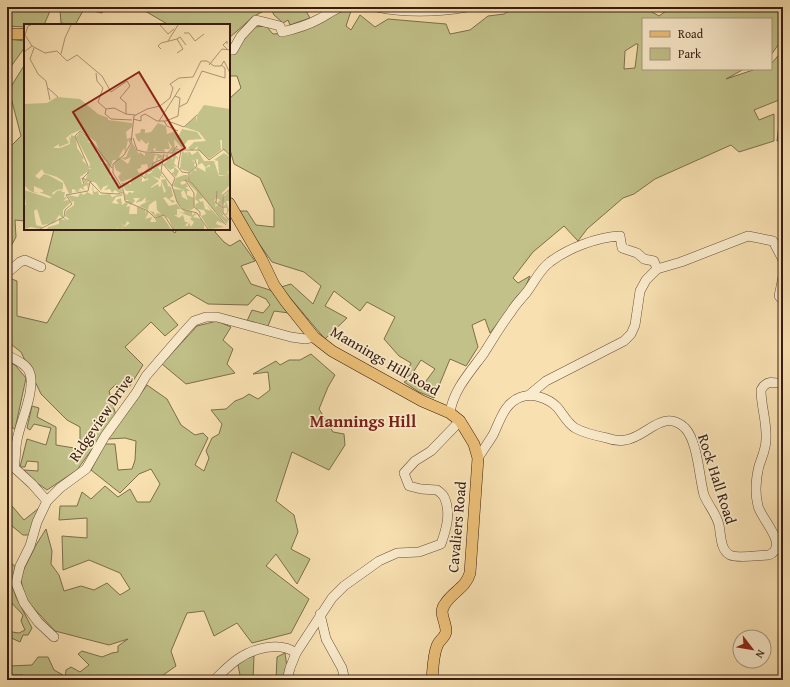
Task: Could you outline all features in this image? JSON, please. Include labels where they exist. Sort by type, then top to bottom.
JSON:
[{"type":"main road","points":[[7,34],[24,34]]},
{"type":"main road","name":"Mannings Hill Road","points":[[230,205],[262,260],[274,285],[314,337],[332,351],[422,402],[450,413],[460,421],[474,444],[478,458]]},
{"type":"main road","name":"Cavaliers Road","points":[[432,680],[437,646],[445,636],[446,631],[442,612],[444,604],[462,588],[468,580],[470,573],[478,458]]},
{"type":"street","points":[[230,50],[233,50],[241,36],[256,20],[280,26],[282,32],[298,28],[342,7]]},
{"type":"street","points":[[377,7],[404,11],[451,10],[467,7]]},
{"type":"street","points":[[450,413],[451,404],[465,377],[484,353],[511,311],[548,263],[560,255],[598,239],[620,236],[622,248],[637,253],[644,260],[654,261],[657,269]]},
{"type":"street","points":[[478,458],[512,401],[529,395],[546,381],[624,340],[631,334],[635,325],[640,290],[646,280],[657,269],[681,262],[748,236],[773,241],[783,260]]},
{"type":"street","points":[[7,273],[20,262],[25,260],[41,267]]},
{"type":"street","points":[[783,277],[779,296],[783,301]]},
{"type":"street","name":"Ridgeview Drive","points":[[54,637],[38,622],[24,603],[16,583],[20,566],[30,546],[37,522],[47,501],[60,488],[86,469],[105,436],[136,393],[146,376],[194,321],[206,317],[217,317],[291,337],[305,339],[314,337]]},
{"type":"street","points":[[7,355],[24,365],[29,371],[31,381],[30,391],[17,441],[14,468]]},
{"type":"street","name":"Rock Hall Road","points":[[529,395],[545,399],[556,407],[567,421],[575,428],[599,437],[625,440],[636,436],[665,420],[673,421],[684,428],[690,437],[694,448],[704,495],[715,513],[719,524],[722,546],[730,555],[738,557],[769,555],[774,553],[778,545],[777,539],[759,508],[757,500],[757,476],[765,450],[766,440],[761,390],[768,382],[783,384]]},
{"type":"street","points":[[287,680],[296,653],[320,614],[332,598],[344,586],[379,561],[397,553],[419,552],[441,544],[446,531],[448,515],[445,498],[437,490],[408,486],[404,473],[415,461],[431,451],[460,421]]},
{"type":"street","points":[[7,461],[32,484],[47,501]]},
{"type":"street","points":[[320,614],[326,639],[342,668],[345,680]]},
{"type":"street","points":[[214,680],[237,659],[248,652],[271,646],[283,646],[296,653]]},
{"type":"green space","points":[[7,7],[106,7],[102,13],[84,9],[76,24],[61,23],[60,10],[50,11],[44,24],[24,24],[24,27],[7,26]]},
{"type":"green space","points":[[141,7],[256,7],[264,11],[254,16],[230,37],[230,24],[167,24]]},
{"type":"green space","points":[[270,7],[312,7],[306,11],[310,18],[290,25],[288,20],[283,23],[274,15]]},
{"type":"green space","points":[[516,7],[613,7],[611,11],[622,10],[622,7],[651,7],[652,12],[659,16],[666,11],[665,7],[783,7],[783,38],[772,54],[772,18],[642,18],[642,70],[742,70],[726,79],[753,70],[772,70],[772,63],[783,50],[783,139],[777,141],[780,115],[779,100],[754,110],[759,120],[774,114],[774,141],[739,152],[731,145],[655,179],[634,194],[623,198],[587,229],[578,241],[564,226],[533,252],[513,278],[518,283],[530,276],[525,288],[490,333],[485,319],[472,325],[478,347],[466,366],[450,359],[434,398],[419,392],[404,382],[411,378],[423,385],[435,369],[421,360],[412,374],[405,378],[411,363],[399,356],[384,339],[395,317],[367,302],[360,311],[334,291],[325,306],[347,318],[325,339],[281,287],[291,284],[313,304],[321,286],[304,272],[272,262],[236,211],[247,211],[256,225],[274,227],[274,209],[260,178],[234,164],[230,150],[230,98],[241,88],[237,76],[230,76],[230,50],[255,27],[266,26],[273,34],[290,33],[341,9],[351,11],[346,26],[351,30],[360,15],[375,27],[388,19],[446,24],[450,34],[470,30],[488,16],[504,14]],"holes":[[[638,44],[635,68],[624,69],[625,51]]]},
{"type":"green space","points":[[7,39],[24,41],[24,48],[7,72]]},
{"type":"green space","points":[[24,66],[24,221],[15,220],[16,237],[9,250],[7,249],[7,147],[9,148],[21,136],[9,90]]},
{"type":"green space","points":[[54,230],[171,230],[175,233],[176,230],[216,230],[215,232],[230,246],[240,240],[255,261],[241,266],[251,284],[273,291],[289,313],[274,311],[268,326],[247,321],[252,310],[263,313],[270,305],[266,299],[257,295],[248,305],[208,304],[189,293],[163,308],[178,325],[165,336],[151,322],[125,347],[143,365],[128,389],[116,384],[109,391],[116,416],[77,470],[47,490],[30,478],[24,470],[38,471],[38,462],[27,461],[25,467],[20,467],[27,439],[46,445],[51,428],[34,424],[30,430],[27,428],[32,406],[39,408],[37,417],[56,427],[56,445],[80,449],[80,427],[67,420],[41,394],[21,352],[7,341],[7,280],[9,278],[17,281],[17,316],[47,323],[75,275],[46,261]]},
{"type":"green space","points":[[217,321],[231,327],[223,340],[233,349],[227,364],[235,373],[186,384],[162,364],[197,326]]},
{"type":"green space","points":[[311,354],[335,375],[328,387],[319,409],[333,432],[344,434],[345,445],[329,470],[292,452],[276,501],[294,515],[298,532],[291,549],[310,559],[297,584],[276,554],[266,566],[309,599],[291,633],[252,643],[237,623],[214,636],[204,611],[187,613],[171,651],[176,666],[156,680],[65,680],[66,670],[71,667],[80,672],[89,665],[78,654],[82,651],[102,657],[118,652],[118,646],[128,639],[109,645],[55,631],[26,600],[20,577],[46,529],[52,551],[51,564],[59,575],[64,591],[81,586],[94,590],[107,583],[120,595],[130,589],[120,573],[89,560],[63,570],[62,536],[87,538],[87,518],[59,520],[60,506],[77,506],[82,492],[91,499],[105,486],[118,497],[130,489],[137,502],[150,502],[160,484],[151,469],[139,474],[120,493],[91,470],[105,444],[115,444],[118,470],[132,469],[135,460],[136,441],[125,438],[108,439],[147,385],[167,399],[181,425],[195,435],[203,433],[208,438],[195,465],[204,471],[209,458],[206,451],[212,438],[219,434],[222,424],[211,410],[226,409],[235,401],[249,394],[258,399],[270,390],[268,372],[253,374],[276,361],[280,365],[289,360],[300,360]]},
{"type":"green space","points":[[7,360],[16,366],[26,378],[15,429],[9,426],[10,419],[7,418]]},
{"type":"green space","points":[[12,506],[24,520],[39,508],[30,535],[23,535],[12,526],[7,529],[7,509]]},
{"type":"green space","points":[[7,560],[16,567],[12,585],[16,597],[32,628],[28,635],[23,635],[20,642],[7,636],[7,620],[9,622],[8,627],[12,632],[19,633],[25,630],[21,621],[23,615],[7,598]]},
{"type":"green space","points":[[285,653],[287,667],[284,680],[276,680],[277,657]]},
{"type":"green space","points":[[254,656],[253,680],[241,680],[238,665],[243,659]]},
{"type":"green space","points":[[38,657],[48,657],[54,670],[63,675],[62,680],[23,680],[23,675],[11,675],[9,666],[32,665]]},
{"type":"district","name":"Mannings Hill","points":[[363,421]]}]
